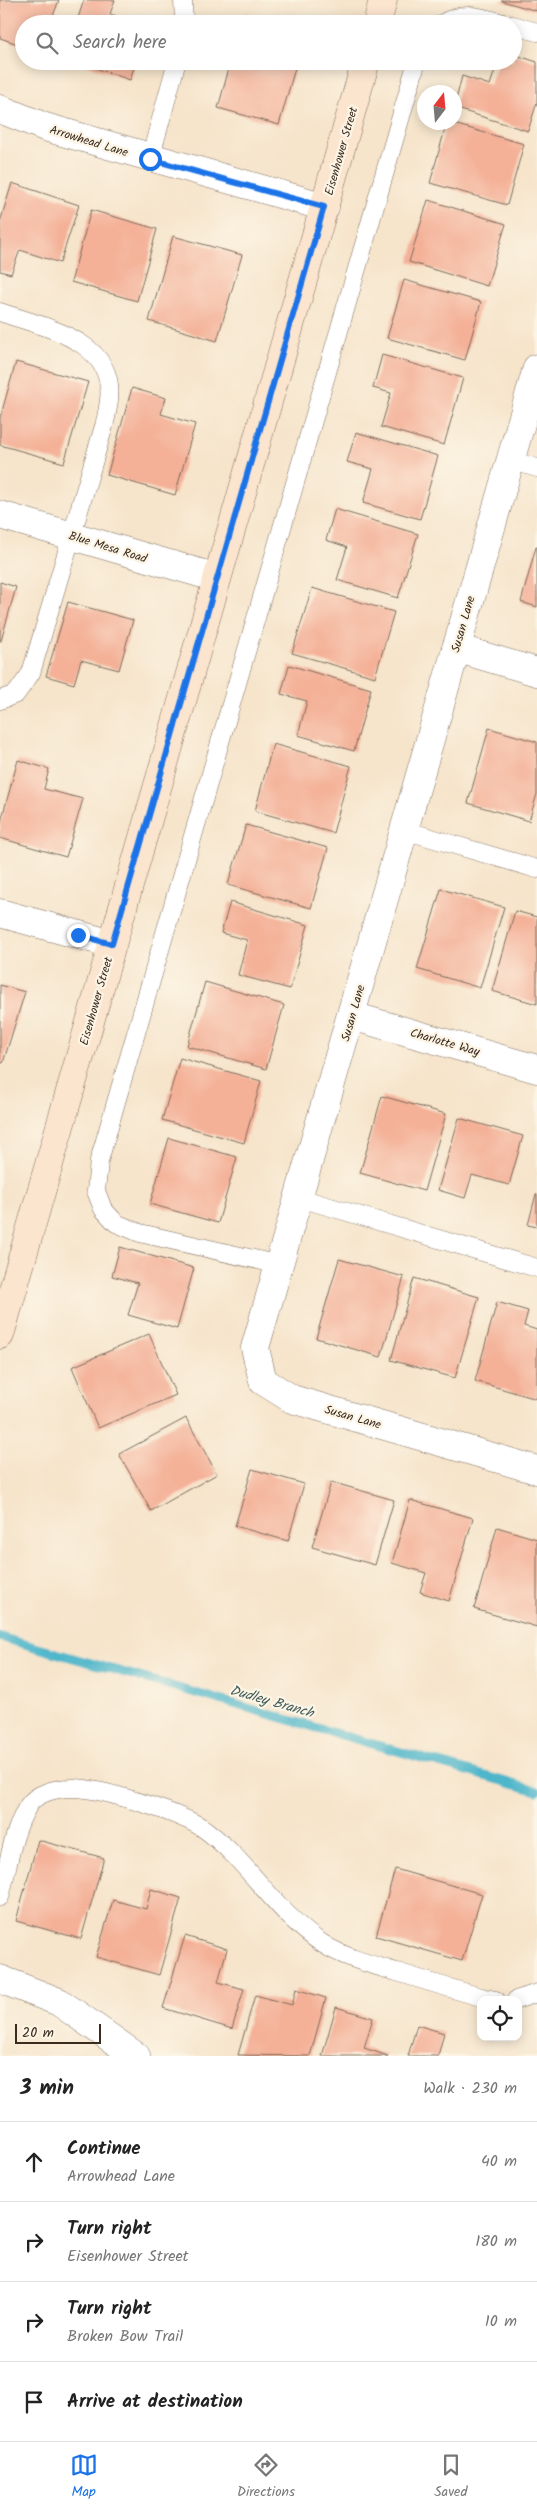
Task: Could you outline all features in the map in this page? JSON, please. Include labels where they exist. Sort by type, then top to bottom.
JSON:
[{"type":"street","points":[[379,15],[383,0]]},
{"type":"street","name":"Eisenhower Street","points":[[2,1322],[363,70]]},
{"type":"street","name":"Arrowhead Lane","points":[[0,109],[45,127],[150,159],[324,207]]},
{"type":"street","name":"Susan Lane","points":[[537,368],[300,1198],[255,1348],[263,1380],[292,1399],[537,1470]]},
{"type":"street","name":"Blue Mesa Road","points":[[0,515],[217,578]]},
{"type":"street","points":[[456,648],[537,672]]},
{"type":"street","points":[[0,913],[112,944]]},
{"type":"street","name":"Charlotte Way","points":[[352,1016],[537,1069]]},
{"type":"street","points":[[0,1979],[59,2002],[136,2056]]},
{"type":"lane","points":[[183,0],[184,15]]},
{"type":"lane","points":[[522,28],[537,32]]},
{"type":"lane","points":[[150,159],[175,70]]},
{"type":"lane","points":[[280,1265],[140,1233],[116,1223],[103,1209],[96,1191],[99,1161],[414,70]]},
{"type":"lane","points":[[0,312],[74,338],[87,347],[101,362],[108,379],[110,398],[104,426],[70,535],[31,673],[16,694],[0,700]]},
{"type":"lane","points":[[510,460],[537,468]]},
{"type":"lane","points":[[404,830],[537,869]]},
{"type":"lane","points":[[300,1198],[537,1268]]},
{"type":"lane","points":[[0,1897],[16,1834],[28,1805],[42,1794],[56,1788],[83,1788],[164,1811],[205,1830],[230,1852],[295,1923],[325,1945],[372,1964],[477,1996]]},
{"type":"lane","points":[[522,1998],[537,1993]]},
{"type":"building","points":[[0,0],[59,0],[53,15],[15,15],[15,43],[0,38]]},
{"type":"building","points":[[84,0],[115,0],[110,14],[113,15],[79,15]]},
{"type":"building","points":[[537,0],[537,11],[502,1]]},
{"type":"building","points":[[522,57],[537,62],[537,102],[528,131],[462,110],[462,85],[460,85],[462,76],[490,85],[495,70],[522,70]]},
{"type":"building","points":[[101,70],[133,70],[130,80]]},
{"type":"building","points":[[229,70],[294,70],[279,125],[218,108]]},
{"type":"building","points":[[462,126],[524,144],[507,205],[430,183],[445,130],[462,130]]},
{"type":"building","points":[[12,183],[79,205],[60,263],[20,250],[11,274],[0,271],[0,222]]},
{"type":"building","points":[[428,200],[506,224],[487,286],[409,262]]},
{"type":"building","points":[[91,210],[157,229],[137,301],[71,282]]},
{"type":"building","points":[[173,236],[242,255],[217,341],[149,321]]},
{"type":"building","points":[[404,280],[481,302],[465,360],[387,338]]},
{"type":"building","points":[[382,355],[463,378],[444,445],[381,427],[391,393],[373,388]]},
{"type":"building","points":[[16,362],[88,382],[64,463],[0,445],[0,418]]},
{"type":"building","points":[[132,388],[166,398],[161,414],[195,424],[175,495],[107,475]]},
{"type":"building","points":[[356,432],[438,456],[420,519],[363,503],[373,469],[347,462]]},
{"type":"building","points":[[335,509],[418,534],[398,598],[337,580],[347,547],[326,540]]},
{"type":"building","points":[[537,547],[537,607],[521,602]]},
{"type":"building","points":[[0,582],[16,587],[1,641],[0,641]]},
{"type":"building","points":[[312,588],[394,612],[375,677],[292,653]]},
{"type":"building","points":[[68,602],[133,620],[119,670],[81,660],[74,684],[46,676]]},
{"type":"building","points":[[289,665],[371,689],[354,751],[298,735],[307,701],[281,694]]},
{"type":"building","points":[[489,728],[537,742],[537,794],[529,821],[468,803]]},
{"type":"building","points":[[273,744],[351,766],[333,833],[255,811]]},
{"type":"building","points":[[18,760],[49,769],[44,789],[83,799],[66,857],[0,838],[0,825]]},
{"type":"building","points":[[246,825],[328,848],[311,908],[228,885]]},
{"type":"building","points":[[441,889],[504,907],[480,988],[417,969]]},
{"type":"building","points":[[230,902],[308,925],[290,989],[238,975],[247,940],[221,933]]},
{"type":"building","points":[[515,911],[537,917],[537,1004],[492,991]]},
{"type":"building","points":[[205,982],[284,1005],[266,1069],[187,1046]]},
{"type":"building","points":[[0,985],[25,992],[3,1063],[0,1062]]},
{"type":"building","points":[[180,1058],[261,1081],[244,1143],[162,1120]]},
{"type":"building","points":[[382,1096],[446,1114],[424,1191],[360,1173]]},
{"type":"building","points":[[459,1118],[523,1136],[509,1185],[472,1175],[465,1198],[438,1190]]},
{"type":"building","points":[[169,1138],[237,1157],[218,1223],[150,1204]]},
{"type":"building","points":[[537,1194],[537,1227],[528,1225]]},
{"type":"building","points":[[120,1247],[194,1268],[177,1329],[128,1315],[138,1283],[112,1276]]},
{"type":"building","points":[[339,1259],[404,1277],[381,1357],[316,1338]]},
{"type":"building","points":[[414,1278],[479,1297],[455,1378],[391,1360]]},
{"type":"building","points":[[497,1302],[528,1311],[524,1326],[537,1330],[537,1399],[475,1381]]},
{"type":"building","points":[[149,1334],[176,1395],[98,1428],[72,1367]]},
{"type":"building","points":[[186,1418],[217,1474],[151,1511],[119,1454]]},
{"type":"building","points":[[252,1469],[304,1484],[288,1541],[235,1526]]},
{"type":"building","points":[[331,1482],[394,1500],[375,1565],[312,1547]]},
{"type":"building","points":[[410,1500],[473,1518],[449,1601],[420,1592],[426,1573],[392,1563]]},
{"type":"building","points":[[497,1527],[537,1539],[537,1627],[474,1609]]},
{"type":"building","points":[[38,1840],[104,1858],[81,1939],[16,1921]]},
{"type":"building","points":[[395,1869],[482,1894],[462,1961],[376,1936]]},
{"type":"building","points":[[151,1889],[181,1898],[159,1975],[96,1957],[113,1900],[146,1909]]},
{"type":"building","points":[[185,1936],[227,1949],[218,1982],[244,1989],[232,2029],[163,2008]]},
{"type":"building","points":[[296,1989],[326,1998],[310,2056],[238,2055],[255,1995],[292,2005]]},
{"type":"building","points":[[336,2007],[373,2018],[364,2048],[388,2056],[322,2056]]},
{"type":"building","points":[[417,2025],[444,2033],[438,2056],[408,2056]]},
{"type":"waterway","name":"Dudley Branch","points":[[0,1637],[537,1791]]},
{"type":"route","points":[[78,935],[112,944],[324,207],[232,180],[150,159]]}]
